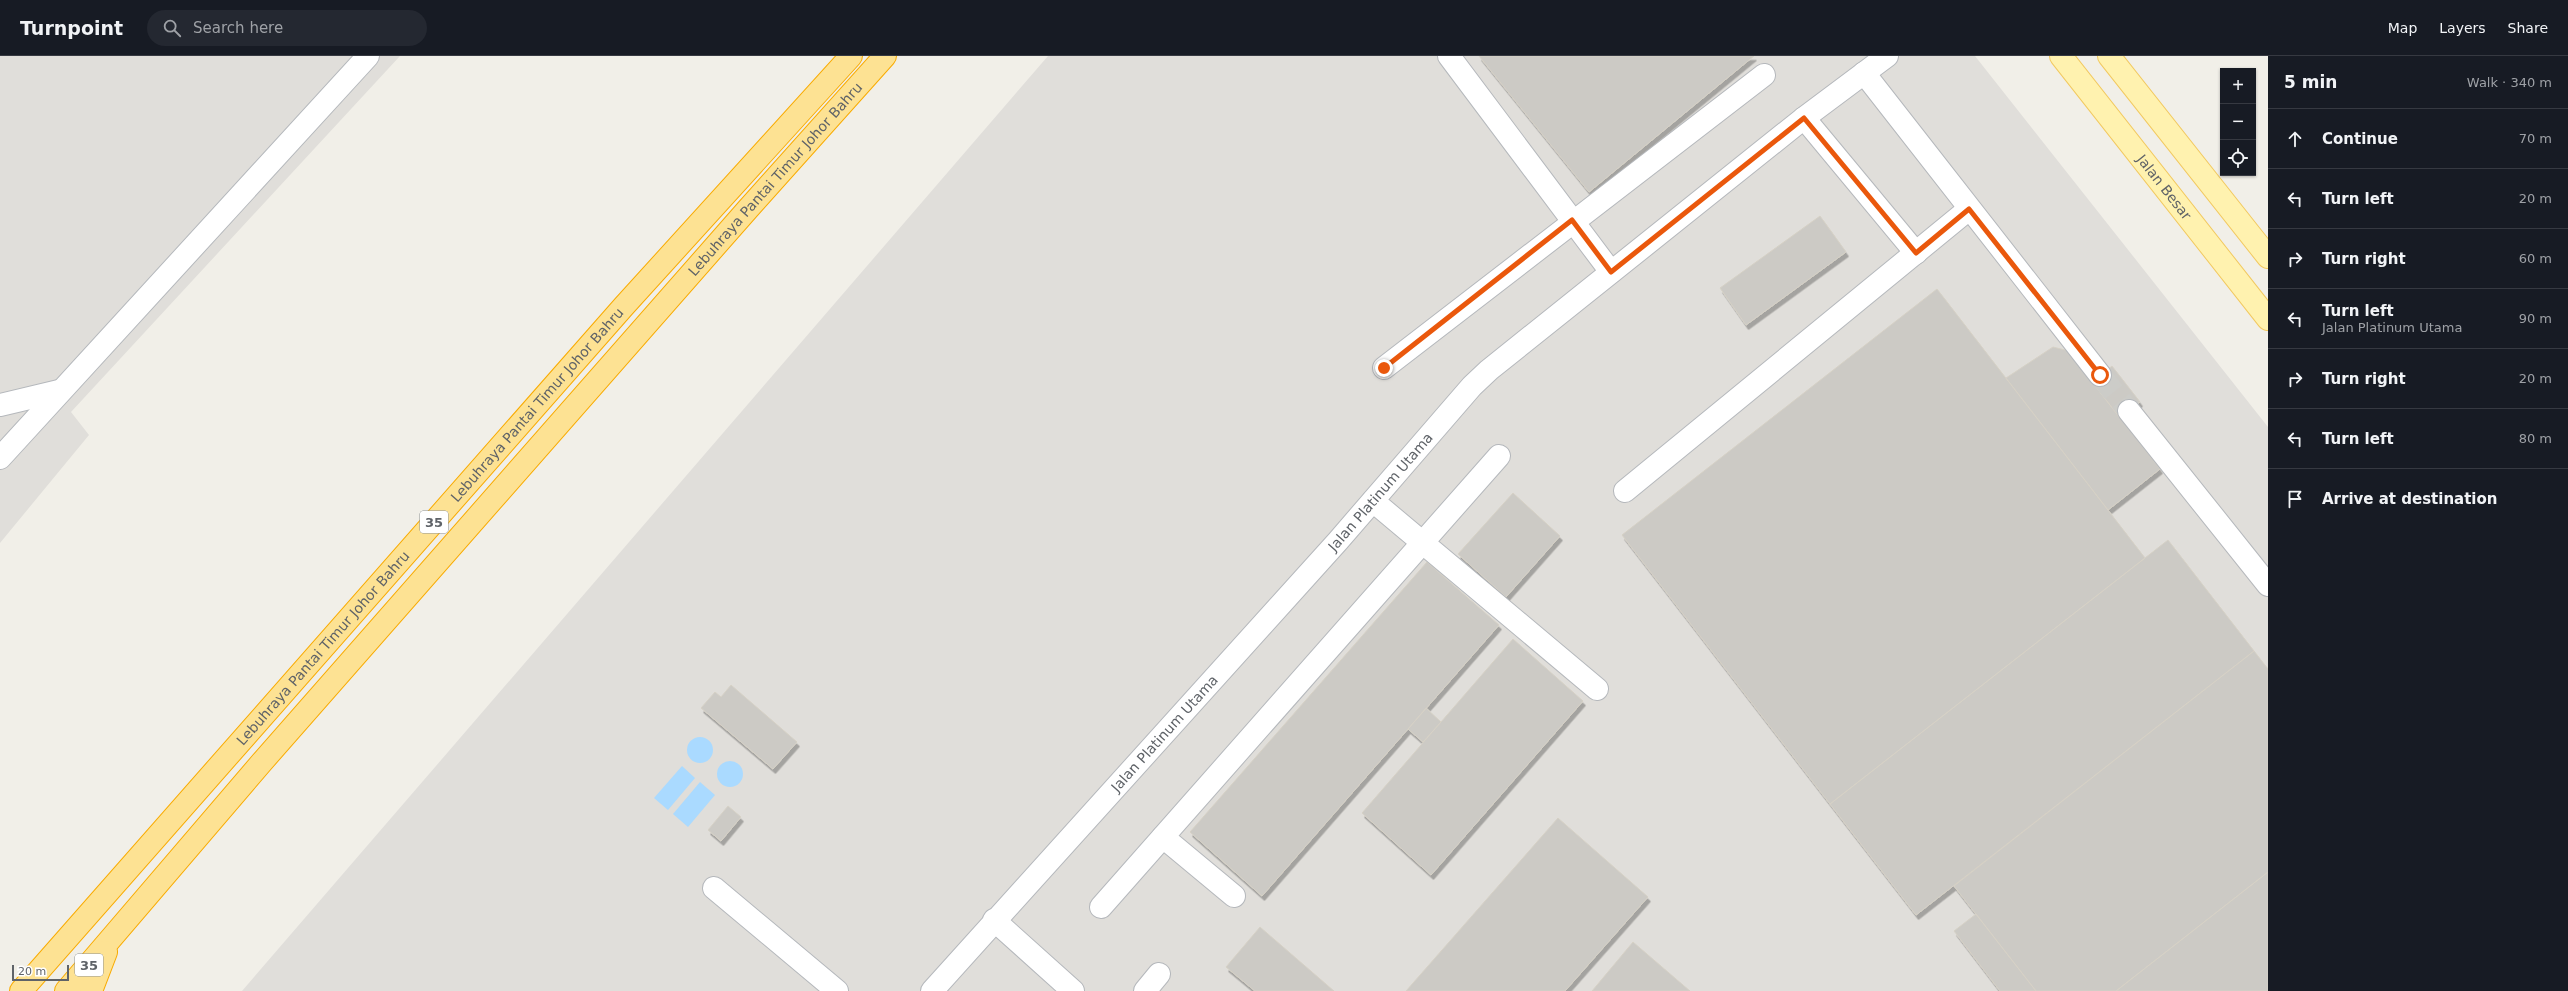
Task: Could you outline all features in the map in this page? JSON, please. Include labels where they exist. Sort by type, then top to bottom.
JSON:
[{"type":"highway","name":"Lebuhraya Pantai Timur Johor Bahru","points":[[22,991],[624,306],[851,56]]},
{"type":"highway","name":"Lebuhraya Pantai Timur Johor Bahru","points":[[66,991],[267,756],[746,210],[885,56]]},
{"type":"highway","points":[[91,991],[112,938]]},
{"type":"main road","name":"Jalan Besar","points":[[2061,56],[2268,319]]},
{"type":"main road","points":[[2109,56],[2268,257]]},
{"type":"street","points":[[0,458],[59,391],[368,56]]},
{"type":"street","points":[[1449,56],[1611,272]]},
{"type":"street","name":"Jalan Platinum Utama","points":[[932,991],[994,920],[1372,501],[1472,386],[1489,370],[1804,118],[1887,56]]},
{"type":"street","points":[[1864,74],[2100,375]]},
{"type":"street","points":[[1384,368],[1572,220],[1764,75]]},
{"type":"street","points":[[1804,118],[1916,253]]},
{"type":"street","points":[[1625,491],[1969,209]]},
{"type":"street","points":[[0,405],[59,391]]},
{"type":"street","points":[[2129,411],[2268,585]]},
{"type":"street","points":[[1101,906],[1499,456]]},
{"type":"street","points":[[1372,501],[1597,689]]},
{"type":"street","points":[[1163,836],[1234,896]]},
{"type":"street","points":[[714,888],[838,991]]},
{"type":"street","points":[[994,920],[1073,991]]},
{"type":"street","points":[[1144,991],[1159,974]]},
{"type":"shaded area","points":[[0,56],[400,56],[71,412],[89,435],[0,543]]},
{"type":"shaded area","points":[[1048,56],[1975,56],[2268,427],[2268,991],[242,991]]},
{"type":"water","points":[[700,737],[709,741],[713,750],[709,759],[700,763],[691,759],[687,750],[691,741]]},
{"type":"water","points":[[730,761],[739,765],[743,774],[739,783],[730,787],[721,783],[717,774],[721,765]]},
{"type":"water","points":[[682,766],[695,778],[668,810],[654,798]]},
{"type":"water","points":[[700,782],[715,795],[688,827],[673,814]]},
{"type":"building","points":[[1479,56],[1754,56],[1589,192]]},
{"type":"building","points":[[1820,216],[1846,252],[1746,325],[1720,288]]},
{"type":"building","points":[[1937,289],[2145,558],[1830,804],[1622,535]]},
{"type":"building","points":[[2053,347],[2073,352],[2092,382],[2160,469],[2108,510],[2006,378]]},
{"type":"building","points":[[2112,366],[2140,402],[2120,418],[2092,382]]},
{"type":"building","points":[[1513,493],[1560,536],[1506,597],[1458,554]]},
{"type":"building","points":[[2168,540],[2254,651],[1916,915],[1830,804]]},
{"type":"building","points":[[1427,562],[1499,625],[1262,896],[1190,832]]},
{"type":"building","points":[[1513,639],[1583,701],[1431,875],[1362,813]]},
{"type":"building","points":[[2254,651],[2268,669],[2268,872],[2116,991],[2036,991],[1954,886]]},
{"type":"building","points":[[731,685],[797,742],[773,769],[701,708],[715,692],[721,697]]},
{"type":"building","points":[[1426,708],[1441,722],[1423,742],[1408,729]]},
{"type":"building","points":[[728,806],[741,817],[721,841],[708,830]]},
{"type":"building","points":[[1558,818],[1648,897],[1565,991],[1406,991]]},
{"type":"building","points":[[2268,872],[2268,991],[2116,991]]},
{"type":"building","points":[[1976,914],[2036,991],[2000,991],[1954,931]]},
{"type":"building","points":[[1260,927],[1334,991],[1255,991],[1226,967]]},
{"type":"building","points":[[1633,942],[1690,991],[1592,991]]},
{"type":"tunnel","points":[[2100,375],[2129,411]]},
{"type":"route","points":[[1384,368],[1572,220],[1611,272],[1804,118],[1916,253],[1969,209],[2100,375]]}]
